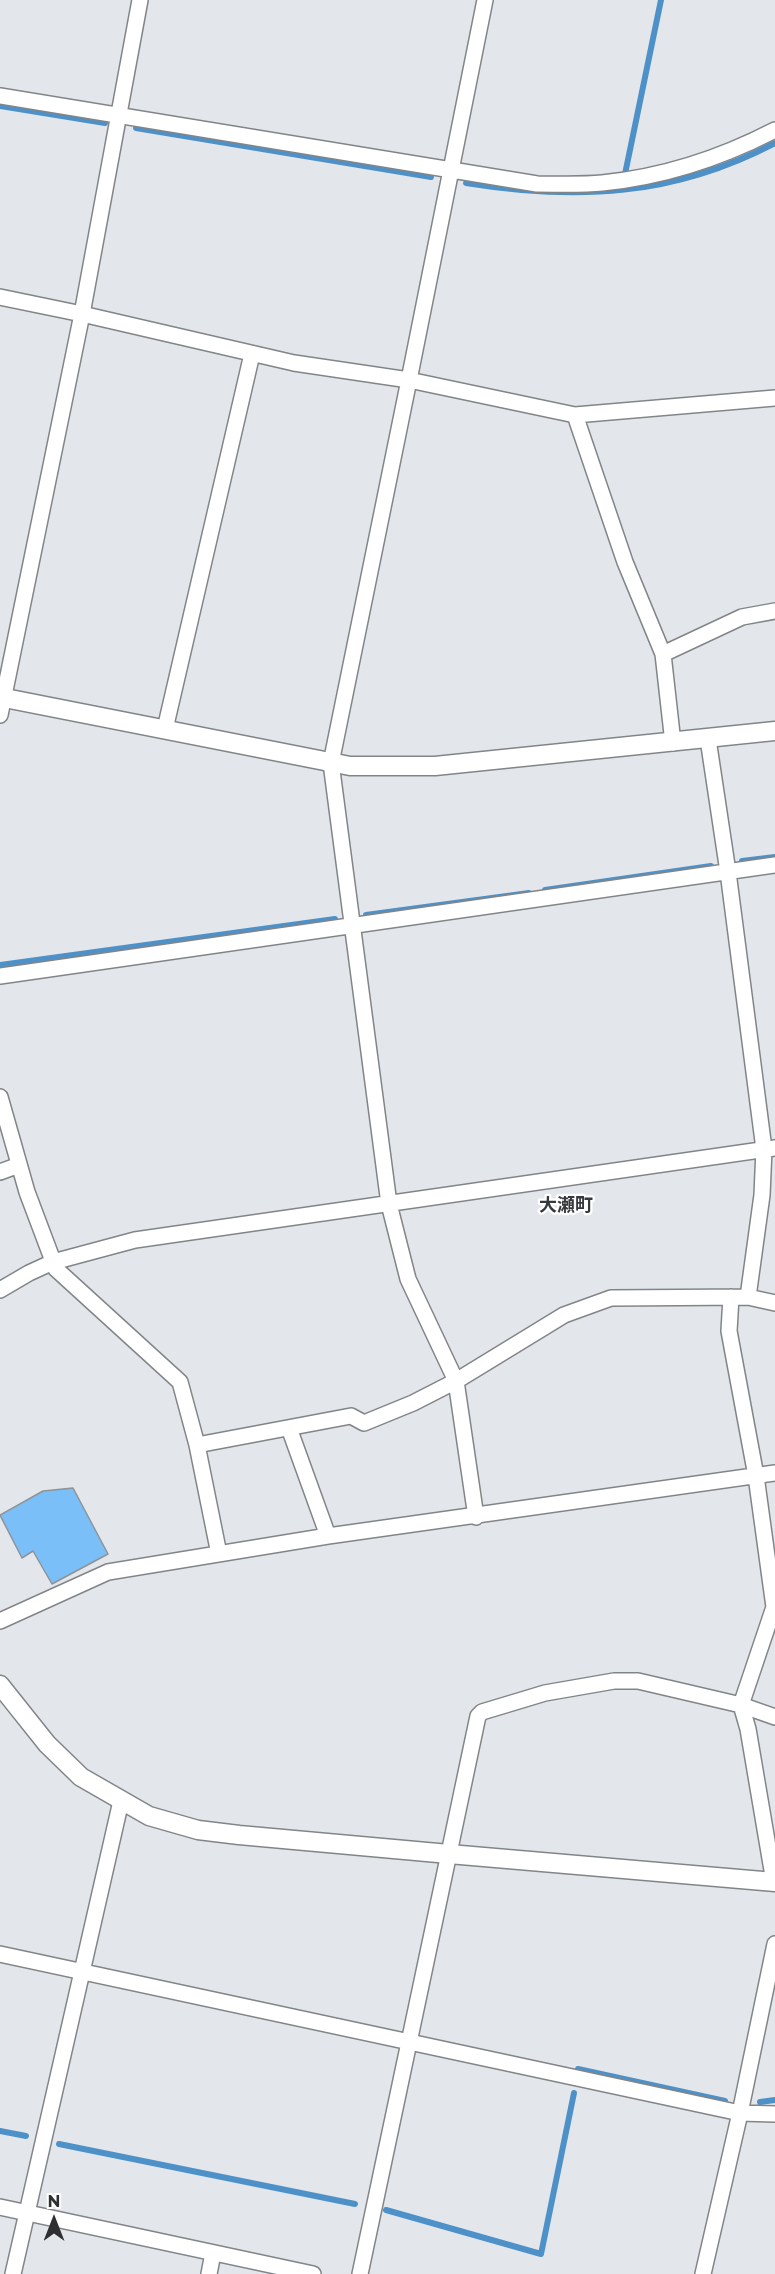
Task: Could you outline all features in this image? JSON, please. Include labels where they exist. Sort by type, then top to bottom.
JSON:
[{"type":"street","points":[[140,0],[82,314],[1,704],[165,729],[350,766],[435,766],[775,731]]},
{"type":"street","points":[[476,1517],[456,1381],[408,1279],[389,1204],[331,763],[485,0]]},
{"type":"street","points":[[0,96],[537,184],[602,183],[681,169],[749,143],[775,130]]},
{"type":"street","points":[[0,297],[294,363],[409,380],[575,415],[775,398]]},
{"type":"street","points":[[165,729],[252,354]]},
{"type":"street","points":[[575,415],[625,562],[663,654],[673,743]]},
{"type":"street","points":[[663,654],[742,617],[775,611]]},
{"type":"street","points":[[708,739],[770,1149],[748,1297]]},
{"type":"street","points":[[0,976],[775,865]]},
{"type":"street","points":[[0,1097],[27,1192],[56,1269],[180,1382],[197,1445],[219,1554]]},
{"type":"street","points":[[0,1290],[53,1262],[135,1240],[770,1149]]},
{"type":"street","points":[[0,1172],[19,1165]]},
{"type":"street","points":[[0,1685],[47,1744],[81,1777],[149,1816],[198,1830],[775,1882],[748,1729],[741,1705],[774,1607],[756,1476],[729,1331],[731,1297]]},
{"type":"street","points":[[197,1445],[351,1416],[364,1423],[413,1403],[456,1381],[564,1315],[611,1298],[748,1297],[775,1303]]},
{"type":"street","points":[[289,1428],[328,1536]]},
{"type":"street","points":[[0,1622],[108,1572],[328,1536],[476,1517],[775,1473]]},
{"type":"street","points":[[360,2274],[411,2042],[478,1716],[482,1712],[545,1693],[614,1681],[638,1680],[741,1705],[775,1718]]},
{"type":"street","points":[[13,2274],[121,1801]]},
{"type":"street","points":[[703,2274],[740,2113],[775,1944]]},
{"type":"street","points":[[0,1954],[740,2113],[775,2114]]},
{"type":"street","points":[[0,2207],[313,2274]]},
{"type":"street","points":[[209,2274],[213,2253]]},
{"type":"building","points":[[73,1488],[108,1554],[52,1584],[33,1551],[22,1558],[0,1515],[43,1491]]},
{"type":"waterway","points":[[625,174],[661,0]]},
{"type":"waterway","points":[[0,106],[105,123]]},
{"type":"waterway","points":[[136,128],[431,177]]},
{"type":"waterway","points":[[466,183],[547,192],[624,190],[662,184],[700,174],[737,161],[775,143]]},
{"type":"waterway","points":[[742,861],[775,857]]},
{"type":"waterway","points":[[545,890],[711,866]]},
{"type":"waterway","points":[[366,915],[529,893]]},
{"type":"waterway","points":[[0,965],[335,919]]},
{"type":"waterway","points":[[578,2069],[725,2101]]},
{"type":"waterway","points":[[386,2210],[541,2254],[574,2093]]},
{"type":"waterway","points":[[760,2102],[775,2100]]},
{"type":"waterway","points":[[0,2131],[26,2136]]},
{"type":"waterway","points":[[59,2144],[355,2204]]},
{"type":"district","name":"大瀬町","points":[[566,1206]]}]
